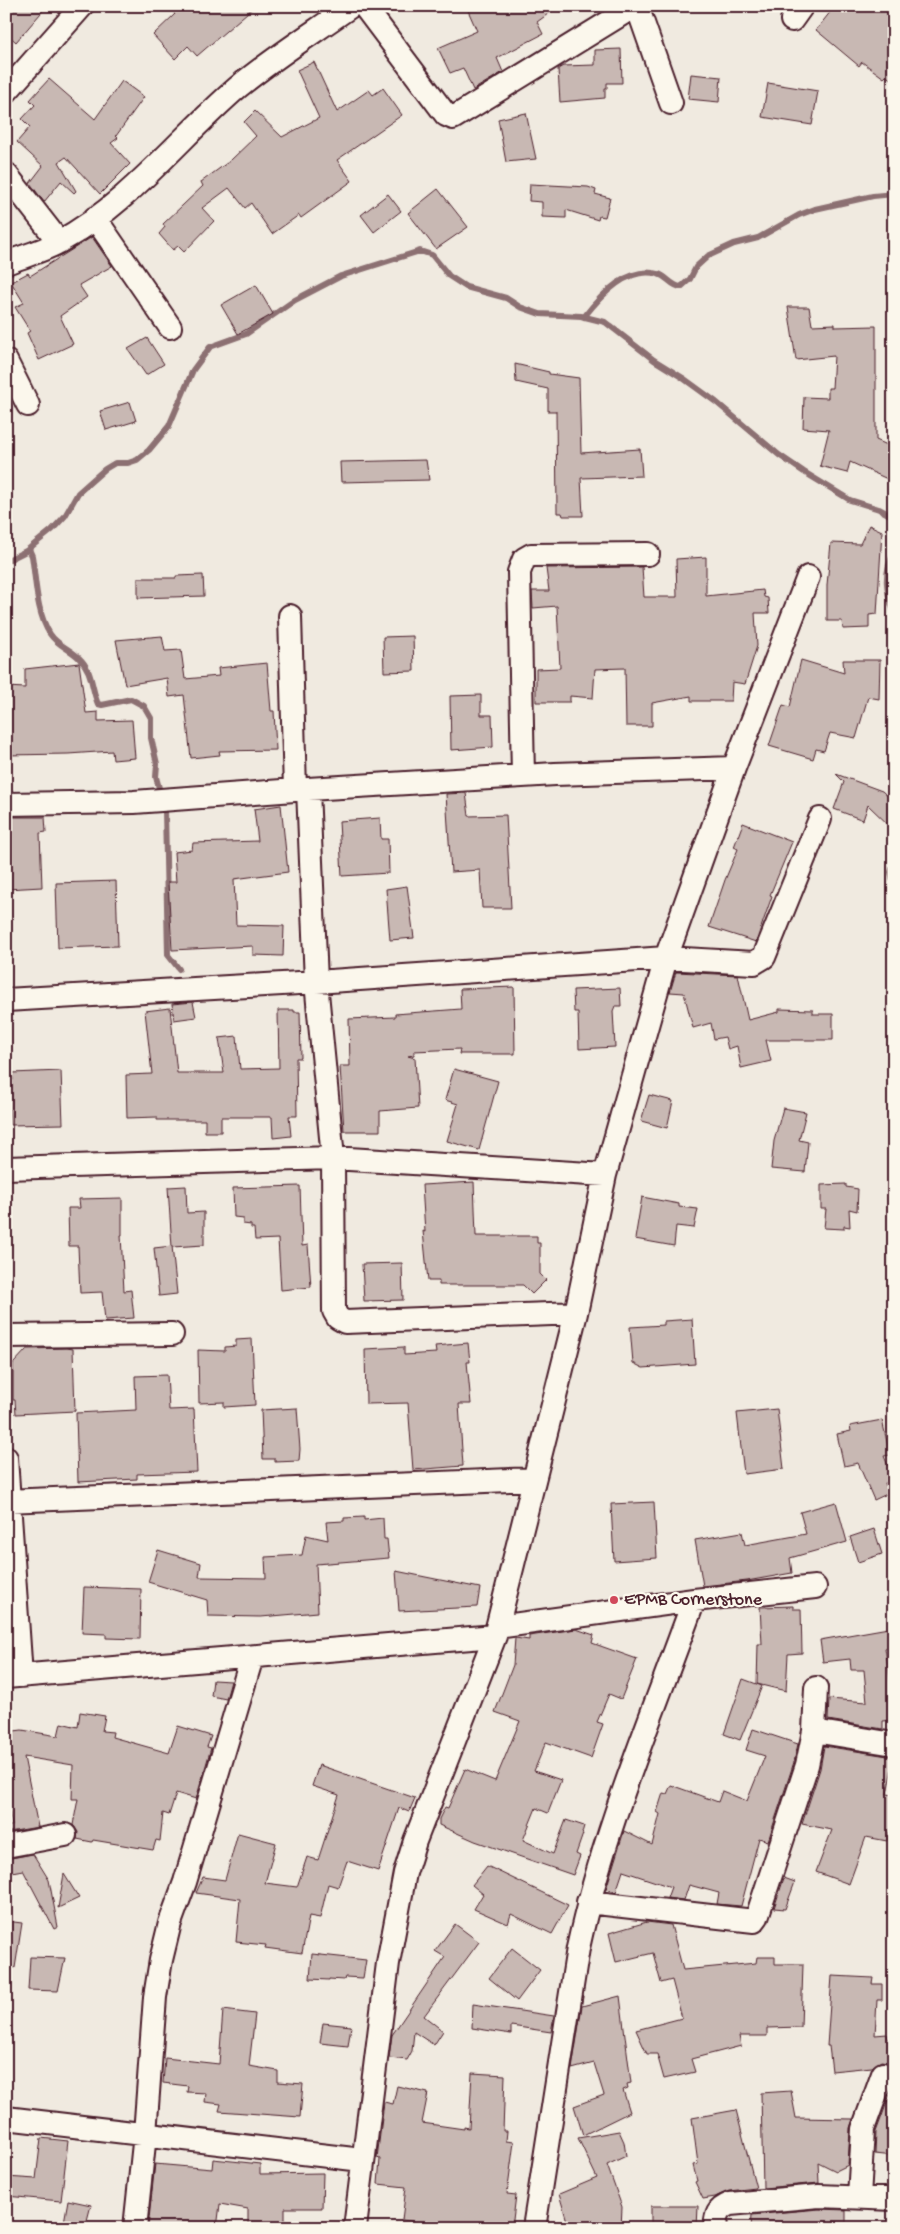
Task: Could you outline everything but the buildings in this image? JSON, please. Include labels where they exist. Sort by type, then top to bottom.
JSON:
[{"type":"street","points":[[6,92],[82,6]]},
{"type":"street","points":[[6,263],[59,242],[95,218],[135,186],[237,88],[275,58],[351,6]]},
{"type":"street","points":[[364,6],[446,116],[452,118],[636,6],[671,102]]},
{"type":"street","points":[[6,174],[59,242]]},
{"type":"street","points":[[95,218],[170,328]]},
{"type":"street","points":[[6,361],[28,404]]},
{"type":"street","points":[[523,776],[520,565],[531,555],[648,554]]},
{"type":"street","points":[[355,2228],[388,1963],[405,1873],[419,1831],[496,1632],[576,1312],[605,1175],[666,958],[734,768],[808,577]]},
{"type":"street","points":[[290,616],[316,982],[333,1158],[334,1311],[338,1318],[345,1322],[576,1312]]},
{"type":"street","points":[[6,804],[181,800],[302,789],[523,776],[734,768]]},
{"type":"street","points":[[6,1000],[316,982],[666,958],[754,963],[764,957],[820,819]]},
{"type":"street","points":[[6,1168],[333,1158],[605,1175]]},
{"type":"street","points":[[6,1336],[172,1334]]},
{"type":"street","points":[[6,1458],[14,1676],[252,1657],[496,1632],[694,1600],[815,1586]]},
{"type":"street","points":[[7,1501],[534,1479]]},
{"type":"street","points":[[534,2228],[578,1948],[588,1902],[601,1857],[694,1600]]},
{"type":"street","points":[[135,2228],[145,2134],[155,1997],[161,1960],[170,1924],[185,1882],[252,1657]]},
{"type":"street","points":[[588,1902],[754,1920],[757,1916],[807,1765],[814,1731],[816,1688]]},
{"type":"street","points":[[814,1731],[894,1744]]},
{"type":"street","points":[[6,1846],[65,1835]]},
{"type":"street","points":[[860,2196],[863,2129],[883,2074]]},
{"type":"street","points":[[6,2118],[362,2160]]},
{"type":"street","points":[[715,2228],[716,2216],[721,2207],[730,2204],[819,2196],[860,2196],[894,2199]]},
{"type":"waterway","points":[[584,317],[598,300],[616,284],[636,274],[647,272],[658,274],[674,285],[681,287],[690,279],[696,267],[708,256],[734,244],[758,238],[799,215],[815,209],[873,196],[894,194]]},
{"type":"waterway","points":[[6,561],[26,551],[52,530],[65,516],[78,493],[105,469],[115,463],[128,463],[137,460],[149,450],[169,426],[193,370],[210,347],[246,334],[295,300],[341,276],[420,251],[432,255],[449,276],[466,287],[506,298],[520,307],[540,314],[581,316],[605,322],[654,360],[716,402],[779,455],[804,472],[850,500],[879,509],[894,517]]},
{"type":"waterway","points":[[29,549],[32,556],[39,606],[45,625],[56,641],[84,663],[98,704],[102,705],[131,699],[144,706],[151,718],[151,738],[157,764],[156,777],[165,810],[168,955],[179,969]]},
{"type":"waterway","points":[[894,553],[887,575],[889,597],[894,612]]},
{"type":"waterway","points":[[894,862],[891,872],[894,885]]},
{"type":"place","name":"EPMB Cornerstone","points":[[614,1600]]}]
